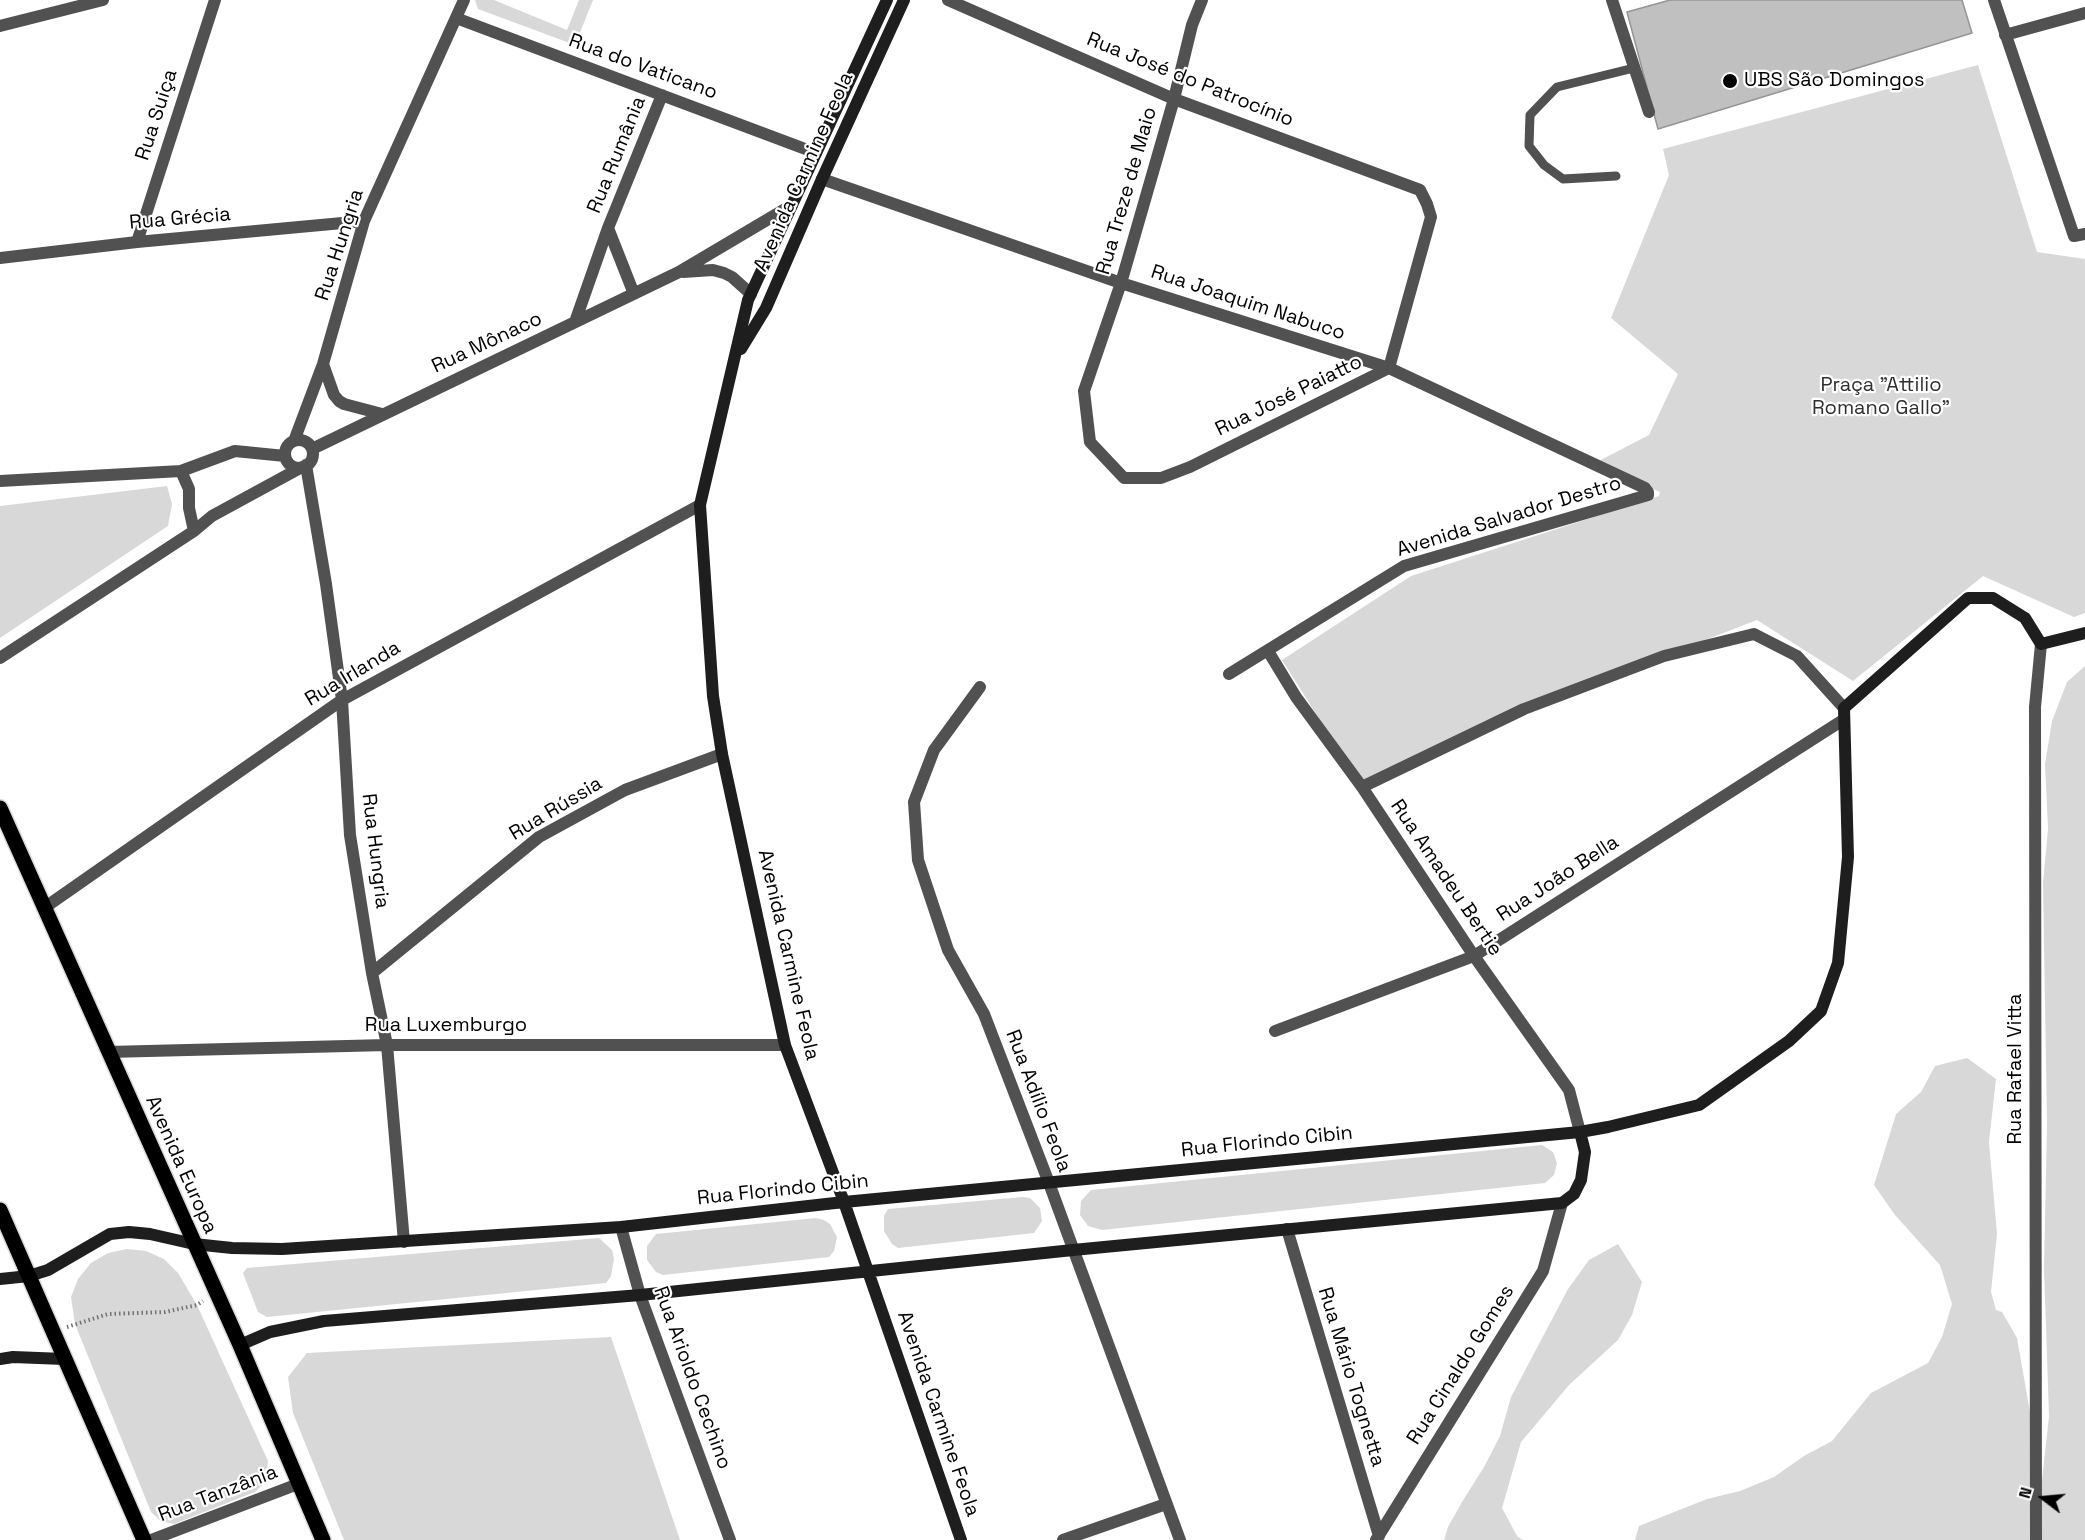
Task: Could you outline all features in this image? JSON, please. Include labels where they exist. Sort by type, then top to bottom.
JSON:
[{"type":"main road","name":"Avenida Carmine Feola","points":[[886,0],[751,294],[700,505],[713,696],[722,754],[785,1045],[844,1202],[962,1540]]},
{"type":"main road","name":"Avenida Carmine Feola","points":[[735,358],[766,308],[904,0]]},
{"type":"main road","points":[[1844,714],[1968,598],[1993,598],[2025,618],[2041,644],[2085,633]]},
{"type":"main road","name":"Rua Florindo Cibin","points":[[0,1279],[29,1276],[61,1263],[110,1234],[129,1232],[150,1234],[194,1244],[232,1248],[282,1249],[621,1227],[844,1202],[1580,1131],[1608,1127],[1699,1105],[1789,1041],[1821,1011],[1838,963],[1848,857],[1844,714]]},
{"type":"main road","name":"Avenida Europa","points":[[0,808],[240,1345],[323,1540]]},
{"type":"main road","points":[[240,1345],[270,1332],[324,1321],[640,1295],[1562,1203],[1574,1194],[1581,1180],[1585,1152],[1580,1131]]},
{"type":"main road","points":[[0,1210],[144,1540]]},
{"type":"main road","points":[[0,1359],[13,1357],[64,1359]]},
{"type":"street","points":[[0,26],[103,0]]},
{"type":"street","name":"Rua Suiça","points":[[137,242],[215,0]]},
{"type":"street","name":"Rua Hungria","points":[[294,441],[323,364],[364,221],[464,0]]},
{"type":"street","name":"Rua José do Patrocínio","points":[[948,0],[1174,99],[1420,190]]},
{"type":"street","name":"Rua Treze de Maio","points":[[1084,392],[1121,283],[1174,99],[1191,25],[1202,0]]},
{"type":"street","points":[[1612,0],[1649,112]]},
{"type":"street","points":[[1994,0],[2079,235]]},
{"type":"street","points":[[2005,35],[2085,13]]},
{"type":"street","name":"Rua do Vaticano","points":[[456,18],[816,153]]},
{"type":"street","name":"Rua Rumânia","points":[[575,322],[608,228],[662,95]]},
{"type":"street","name":"Rua Joaquim Nabuco","points":[[822,179],[1121,283],[1389,368],[1645,488],[1648,495]]},
{"type":"street","name":"Rua José Paiatto","points":[[1084,392],[1090,442],[1124,478],[1161,478],[1190,467],[1389,368],[1431,217],[1420,190]]},
{"type":"street","name":"Rua Mônaco","points":[[312,449],[679,272],[792,205]]},
{"type":"street","name":"Rua Grécia","points":[[0,258],[137,242],[364,221]]},
{"type":"street","name":"Rua Rumânia","points":[[608,228],[634,294]]},
{"type":"street","name":"Rua Mônaco","points":[[679,272],[713,270],[724,273],[751,294]]},
{"type":"street","points":[[323,364],[334,395],[339,400],[344,404],[382,414]]},
{"type":"street","points":[[0,658],[194,531],[212,516],[304,466],[312,458],[312,449],[307,442],[294,441],[287,447],[285,456]]},
{"type":"street","points":[[0,481],[181,471],[235,451],[285,456],[293,466],[304,466]]},
{"type":"street","name":"Rua Hungria","points":[[304,466],[326,584],[342,700],[351,836],[372,973],[387,1046],[404,1242]]},
{"type":"street","points":[[181,471],[189,489],[189,508],[194,531]]},
{"type":"street","name":"Avenida Salvador Destro","points":[[1229,674],[1404,566],[1648,495]]},
{"type":"street","name":"Rua Irlanda","points":[[44,908],[342,700],[700,505]]},
{"type":"street","points":[[1362,787],[1524,709],[1664,656],[1754,634],[1797,656],[1844,714]]},
{"type":"street","name":"Rua Rafael Vitta","points":[[2036,1540],[2035,707],[2041,644]]},
{"type":"street","name":"Rua Amadeu Bertie","points":[[1268,651],[1296,697],[1362,787],[1474,956],[1569,1090],[1580,1131]]},
{"type":"street","name":"Rua Adílio Feola","points":[[980,687],[934,750],[915,802],[918,860],[948,950],[984,1014],[1049,1183],[1180,1540]]},
{"type":"street","name":"Rua João Bella","points":[[1275,1031],[1474,956],[1844,714]]},
{"type":"street","name":"Rua Rússia","points":[[372,973],[539,837],[625,790],[722,754]]},
{"type":"street","name":"Rua Luxemburgo","points":[[108,1052],[387,1046],[785,1045]]},
{"type":"street","name":"Rua Cinaldo Gomes","points":[[1377,1538],[1543,1271],[1562,1203]]},
{"type":"street","name":"Rua Arioldo Cechino","points":[[621,1227],[640,1295],[730,1540]]},
{"type":"street","name":"Rua Mário Tognetta","points":[[1287,1229],[1377,1538]]},
{"type":"street","name":"Rua Tanzânia","points":[[151,1540],[298,1484]]},
{"type":"street","points":[[1063,1540],[1166,1504]]},
{"type":"lane","points":[[1616,176],[1563,179],[1544,165],[1529,146],[1530,115],[1557,87],[1634,68]]},
{"type":"path","points":[[53,1333],[108,1314],[165,1312],[197,1305],[216,1292]]},
{"type":"green space","points":[[475,0],[494,0],[567,30],[579,0],[593,0],[575,45],[478,9]]},
{"type":"green space","name":"Praça \"Attilio Romano Gallo\"","points":[[1978,65],[2037,252],[2085,259],[2085,613],[2074,617],[1983,576],[1853,681],[1757,620],[1576,690],[1362,787],[1282,660],[1411,576],[1659,496],[1660,492],[1595,463],[1649,435],[1678,374],[1611,318],[1669,175],[1663,149]]},
{"type":"green space","points":[[167,486],[172,504],[168,526],[0,638],[0,506]]},
{"type":"green space","points":[[2085,666],[2085,1540],[1635,1540],[1639,1526],[1707,1499],[1740,1491],[1774,1477],[1804,1456],[1832,1441],[1871,1393],[1928,1363],[1942,1337],[1952,1304],[1940,1265],[1895,1215],[1874,1185],[1896,1114],[1921,1092],[1935,1066],[1967,1058],[1996,1079],[1989,1142],[1997,1234],[1991,1292],[1996,1310],[2002,1312],[2017,1338],[2042,1481],[2049,1416],[2044,1268],[2047,1123],[2043,883],[2048,829],[2045,764],[2052,721],[2067,682]]},
{"type":"green space","points":[[1542,1145],[1553,1152],[1557,1163],[1554,1175],[1545,1183],[1102,1230],[1088,1226],[1080,1215],[1081,1201],[1091,1190]]},
{"type":"green space","points":[[1030,1198],[1040,1208],[1042,1221],[1034,1233],[898,1248],[892,1244],[884,1231],[884,1216],[888,1209]]},
{"type":"green space","points":[[816,1218],[830,1224],[837,1237],[834,1251],[829,1257],[663,1275],[656,1272],[647,1260],[647,1246],[656,1234]]},
{"type":"green space","points":[[599,1238],[612,1250],[614,1259],[611,1276],[606,1283],[267,1317],[258,1312],[243,1273],[247,1268]]},
{"type":"green space","points":[[1618,1244],[1642,1282],[1632,1315],[1618,1340],[1569,1385],[1521,1442],[1502,1508],[1517,1536],[1523,1540],[1444,1540],[1448,1527],[1500,1436],[1511,1397],[1568,1289],[1589,1260]]},
{"type":"green space","points":[[127,1249],[146,1251],[164,1259],[178,1273],[197,1305],[268,1461],[263,1484],[255,1492],[174,1524],[161,1521],[151,1512],[75,1324],[71,1297],[78,1279],[91,1263],[108,1253]]},
{"type":"green space","points":[[611,1337],[680,1540],[344,1540],[293,1413],[288,1377],[307,1353]]},
{"type":"building","name":"UBS São Domingos","points":[[1670,0],[1962,0],[1972,33],[1658,129],[1627,12]]},
{"type":"place","name":"UBS São Domingos","points":[[1730,81]]}]
